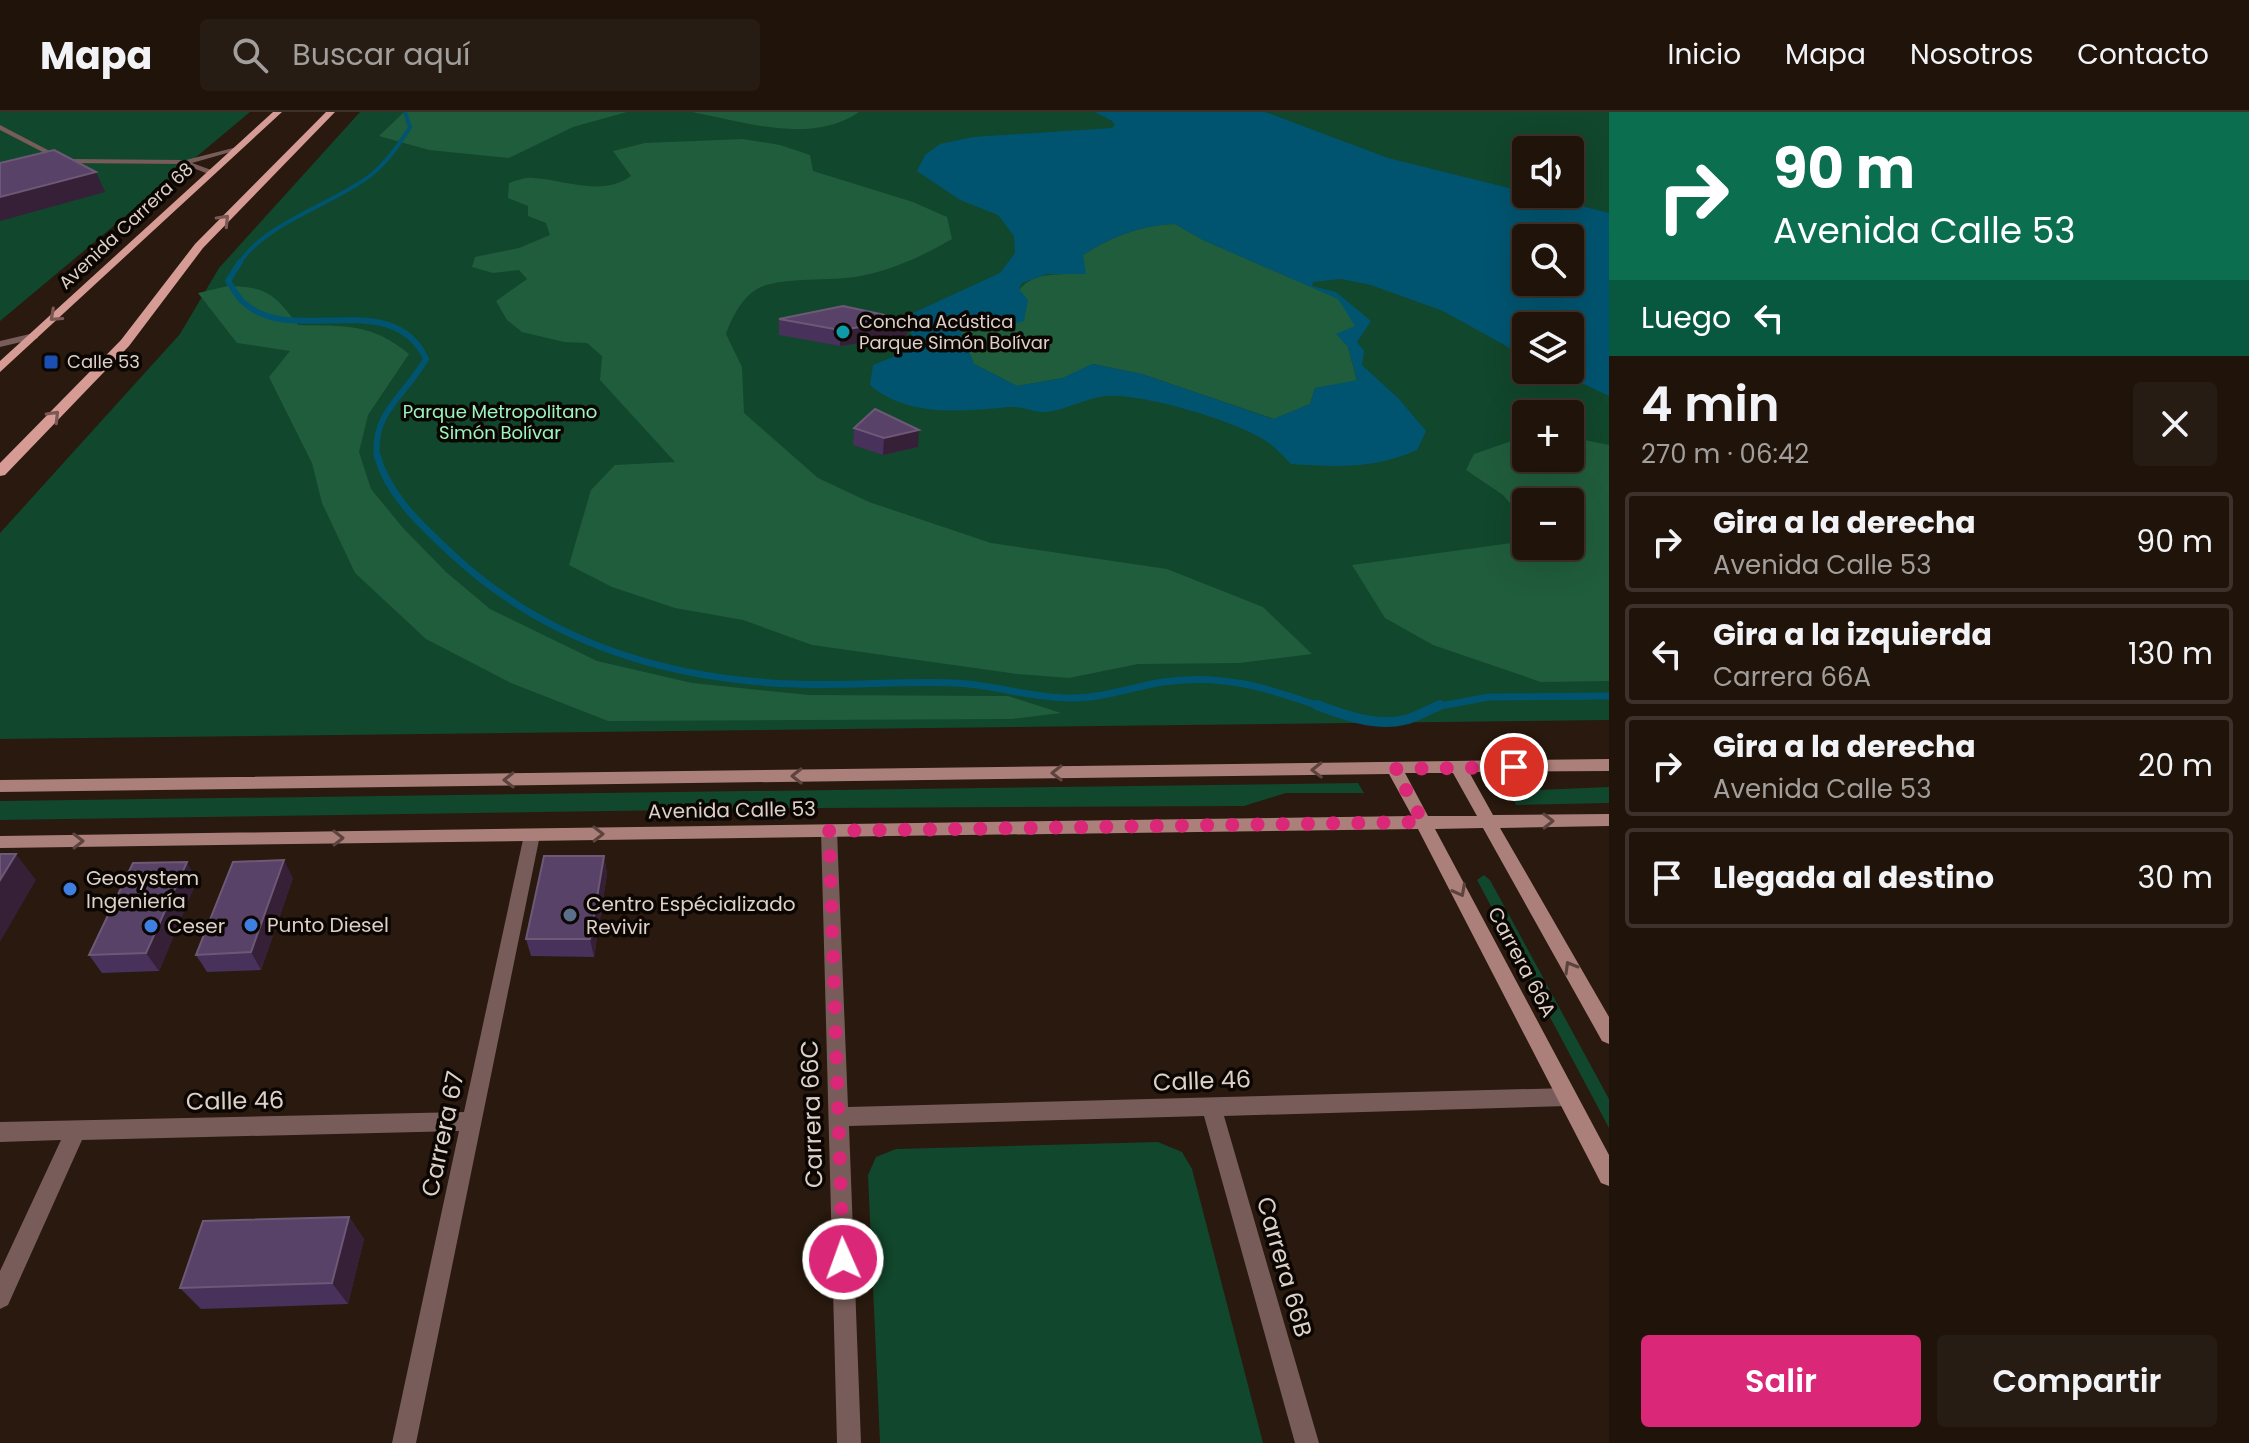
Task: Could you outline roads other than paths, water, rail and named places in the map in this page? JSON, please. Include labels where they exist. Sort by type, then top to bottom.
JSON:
[{"type":"main road","name":"Avenida Carrera 68","points":[[0,368],[278,112]]},
{"type":"main road","points":[[0,472],[125,343],[199,246],[331,112]]},
{"type":"main road","name":"Avenida Calle 53","points":[[0,786],[1609,765]]},
{"type":"main road","name":"Carrera 66A","points":[[1458,768],[1609,1035]]},
{"type":"main road","name":"Carrera 66A","points":[[1395,769],[1609,1176]]},
{"type":"main road","name":"Avenida Calle 53","points":[[0,842],[1609,820]]},
{"type":"street","points":[[0,127],[64,161],[184,162],[237,149]]},
{"type":"street","points":[[184,162],[211,173]]},
{"type":"street","points":[[0,344],[34,336]]},
{"type":"street","name":"Carrera 66C","points":[[829,831],[849,1443]]},
{"type":"street","name":"Carrera 67","points":[[404,1443],[532,835]]},
{"type":"street","name":"Calle 46","points":[[838,1117],[1567,1097]]},
{"type":"street","name":"Carrera 66B","points":[[1211,1106],[1307,1443]]},
{"type":"street","name":"Calle 46","points":[[0,1132],[472,1121]]},
{"type":"street","points":[[0,1297],[76,1131]]},
{"type":"water","points":[[1095,112],[1265,112],[1388,158],[1512,189],[1512,208],[1584,207],[1609,213],[1609,396],[1584,384],[1584,312],[1512,312],[1512,349],[1443,311],[1371,285],[1341,279],[1313,282],[1312,286],[1336,292],[1371,321],[1357,342],[1364,351],[1362,365],[1399,399],[1426,431],[1417,450],[1386,461],[1324,466],[1291,464],[1269,443],[1237,426],[1190,410],[1121,396],[1105,396],[1046,412],[1014,407],[937,410],[901,403],[870,385],[873,365],[912,349],[915,340],[902,318],[1000,273],[1015,253],[1014,236],[998,215],[960,200],[917,171],[925,155],[940,144],[973,137],[1112,128],[1115,125]],"holes":[[[1175,224],[1203,240],[1338,299],[1355,326],[1336,334],[1348,347],[1357,380],[1315,388],[1310,404],[1273,419],[1142,374],[1092,364],[1063,378],[1017,386],[974,364],[960,330],[992,330],[1024,321],[1028,300],[1019,289],[1022,283],[1047,274],[1086,274],[1083,255],[1138,230]]]},
{"type":"waterway","points":[[239,264],[250,250],[282,225],[356,185],[377,170],[410,127],[405,112]]},
{"type":"waterway","points":[[240,262],[228,281],[242,301],[262,314],[286,320],[365,321],[390,325],[410,337],[426,359],[385,416],[377,441],[377,455]]},
{"type":"waterway","points":[[377,455],[389,484],[408,510],[453,555],[490,586],[529,612],[570,633],[657,665],[749,681],[954,683],[1068,698],[1104,695],[1163,682],[1205,679],[1263,688],[1322,707]]},
{"type":"waterway","points":[[1436,707],[1489,697],[1609,696]]},
{"type":"waterway","points":[[1317,705],[1349,716],[1383,722],[1409,719],[1436,707]]},
{"type":"waterway","points":[[1436,707],[1440,705]]},
{"type":"place","name":"Concha Acústica Parque Simón Bolívar","points":[[843,332]]},
{"type":"place","name":"Calle 53","points":[[51,362]]},
{"type":"place","name":"Geosystem Ingeniería","points":[[70,889]]},
{"type":"place","name":"Centro Espécializado Revivir","points":[[570,915]]},
{"type":"place","name":"Punto Diesel","points":[[251,925]]},
{"type":"place","name":"Ceser","points":[[151,926]]},
{"type":"park label","name":"Parque Metropolitano Simón Bolívar","points":[[500,422]]}]
